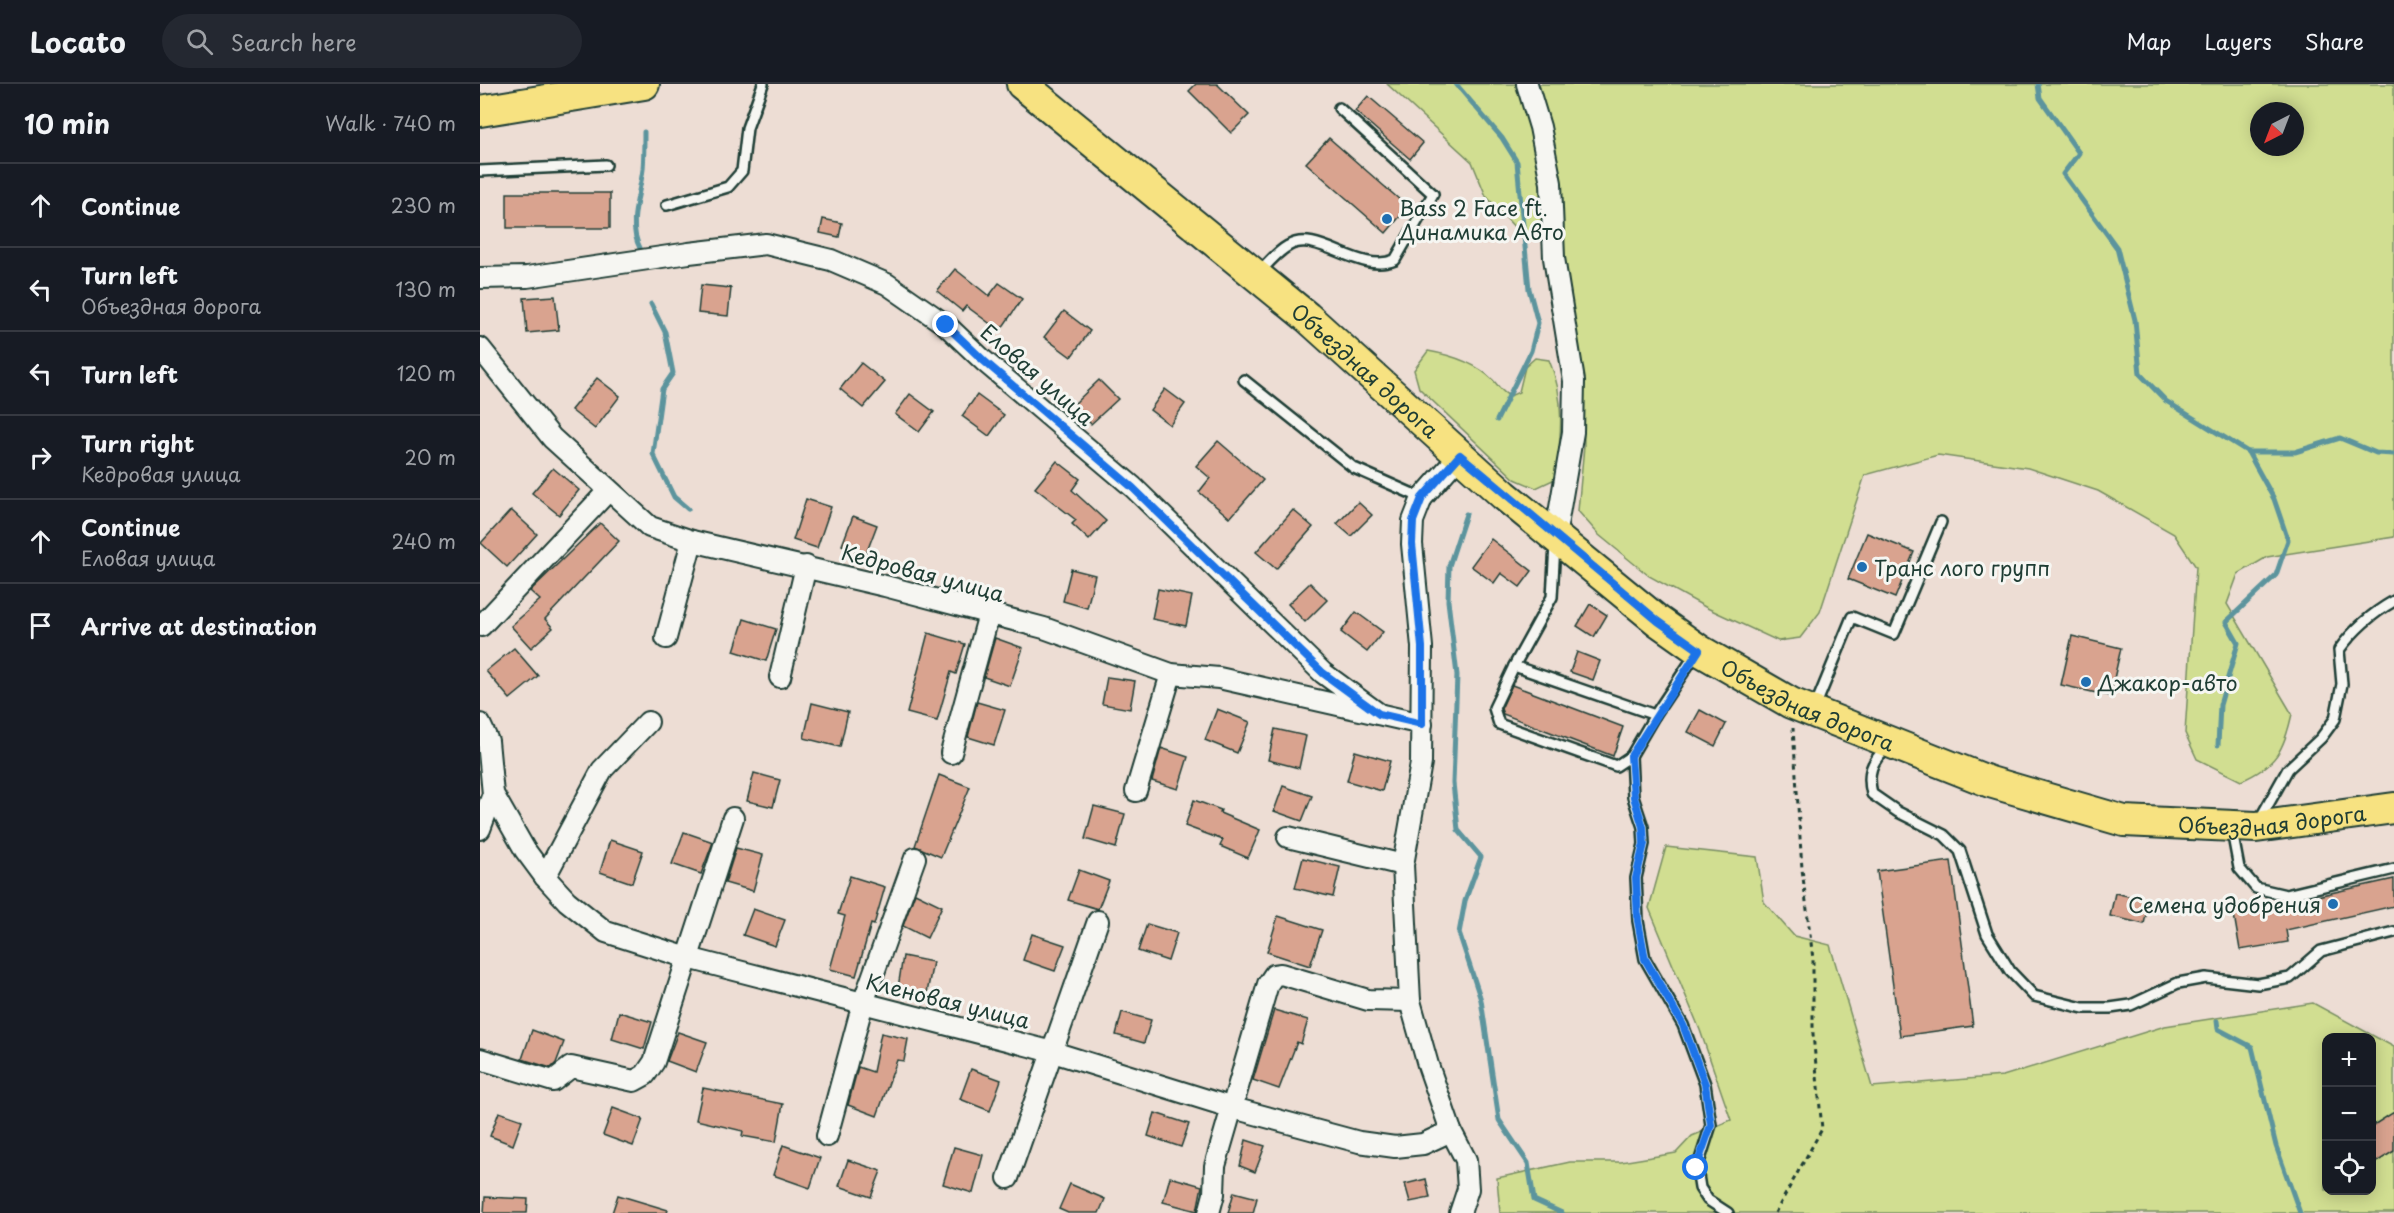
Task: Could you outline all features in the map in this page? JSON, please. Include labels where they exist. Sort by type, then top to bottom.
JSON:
[{"type":"main road","points":[[480,111],[558,91],[644,84]]},
{"type":"main road","name":"Объездная дорога","points":[[1022,84],[1307,317],[1460,455],[1555,537],[1658,621],[1699,650],[1802,708],[1990,782],[2124,821],[2243,826],[2394,808]]},
{"type":"street","points":[[1527,84],[1540,127],[1551,183],[1554,258],[1574,381],[1573,432],[1555,537]]},
{"type":"street","name":"Еловая улица","points":[[480,278],[527,277],[689,252],[766,244],[831,260],[886,284],[946,325],[984,361],[1133,488],[1323,673],[1379,714]]},
{"type":"street","name":"Кедровая улица","points":[[480,348],[552,438],[608,491],[650,526],[692,541],[806,566],[1044,628],[1171,674],[1219,678],[1422,724]]},
{"type":"street","points":[[1460,455],[1422,498],[1413,521],[1412,544],[1422,647],[1421,763],[1403,865],[1410,1001],[1428,1065],[1451,1131],[1466,1160],[1468,1189],[1460,1213]]},
{"type":"street","points":[[481,627],[608,491]]},
{"type":"street","points":[[666,638],[692,541]]},
{"type":"street","points":[[780,677],[806,566]]},
{"type":"street","points":[[951,753],[989,614]]},
{"type":"street","points":[[1136,791],[1171,674]]},
{"type":"street","points":[[545,877],[602,770],[648,722]]},
{"type":"street","points":[[480,724],[488,741],[493,794],[480,829]]},
{"type":"street","name":"Кленовая улица","points":[[493,794],[525,850],[545,877],[567,902],[606,932],[688,958],[1053,1052],[1233,1108],[1359,1142],[1395,1147],[1423,1144],[1451,1131]]},
{"type":"street","points":[[480,1059],[553,1081],[571,1067],[634,1081],[645,1075],[654,1062],[733,818]]},
{"type":"street","points":[[1288,837],[1403,865]]},
{"type":"street","points":[[827,1136],[863,1004],[915,858]]},
{"type":"street","points":[[1008,1178],[1098,921]]},
{"type":"street","points":[[1209,1213],[1214,1194],[1215,1166],[1268,984],[1274,975],[1281,974],[1368,1000],[1410,1001]]},
{"type":"lane","points":[[667,205],[728,187],[742,171],[747,128],[764,84]]},
{"type":"lane","points":[[1256,276],[1289,245],[1314,243],[1367,264],[1384,264],[1395,260],[1433,194],[1339,108]]},
{"type":"lane","points":[[480,171],[606,165]]},
{"type":"lane","points":[[1244,381],[1354,468],[1422,498]]},
{"type":"lane","points":[[1802,708],[1852,617],[1894,634],[1941,522]]},
{"type":"lane","points":[[1555,537],[1552,597],[1494,708],[1499,724],[1616,766],[1631,756],[1655,715],[1699,650]]},
{"type":"lane","points":[[2394,601],[2373,613],[2350,634],[2339,650],[2342,684],[2335,719],[2321,738],[2288,770],[2243,826],[2240,868],[2256,888],[2286,895],[2394,869]]},
{"type":"lane","points":[[1514,666],[1655,715]]},
{"type":"lane","points":[[1890,743],[1870,767],[1869,781],[1872,794],[1889,807],[1944,835],[1960,851],[1987,934],[2010,971],[2034,996],[2083,1008],[2110,1008],[2131,1005],[2178,983],[2206,978],[2258,984],[2290,978],[2305,968],[2321,951],[2394,932]]},
{"type":"lane","points":[[1631,756],[1634,797],[1643,827],[1644,844],[1636,878],[1638,921],[1645,959],[1683,1025],[1705,1084],[1711,1125],[1696,1168],[1700,1188],[1708,1200],[1728,1213]]},
{"type":"path","points":[[1775,1213],[1822,1129],[1813,1034],[1813,959],[1802,868],[1800,814],[1802,708]]},
{"type":"green space","points":[[1387,84],[1521,84],[1542,182],[1543,221],[1539,234],[1518,231],[1486,196],[1472,162]]},
{"type":"green space","points":[[1533,84],[2394,84],[2394,537],[2267,557],[2238,574],[2227,604],[2292,714],[2286,738],[2277,755],[2263,769],[2241,781],[2197,759],[2185,733],[2196,567],[2174,534],[2098,491],[2028,468],[1938,455],[1865,475],[1820,612],[1800,638],[1778,641],[1707,608],[1649,576],[1599,535],[1578,511],[1584,446],[1583,376]]},
{"type":"green space","points":[[1428,351],[1471,364],[1510,396],[1519,392],[1525,367],[1535,358],[1549,360],[1558,389],[1561,419],[1555,479],[1536,488],[1515,479],[1419,388],[1414,370]]},
{"type":"green space","points":[[1666,847],[1757,857],[1764,902],[1794,936],[1830,945],[1872,1087],[2003,1076],[2165,1026],[2313,1003],[2368,1033],[2322,1033],[2322,1195],[2376,1195],[2376,1037],[2394,1047],[2394,1213],[1500,1213],[1497,1178],[1570,1162],[1621,1162],[1676,1153],[1692,1136],[1731,1120],[1700,1030],[1649,908]]},
{"type":"building","points":[[1196,84],[1217,84],[1249,115],[1231,133],[1189,91]]},
{"type":"building","points":[[1368,96],[1423,143],[1410,159],[1355,111]]},
{"type":"building","points":[[1329,138],[1408,207],[1386,233],[1306,163]]},
{"type":"building","points":[[507,193],[610,193],[610,228],[507,228]]},
{"type":"building","points":[[823,219],[842,223],[839,237],[820,233]]},
{"type":"building","points":[[955,269],[989,296],[999,283],[1022,299],[1000,331],[966,306],[962,311],[937,291]]},
{"type":"building","points":[[701,285],[731,288],[728,316],[698,313]]},
{"type":"building","points":[[555,296],[559,330],[527,333],[524,298]]},
{"type":"building","points":[[1064,311],[1090,331],[1071,357],[1044,337]]},
{"type":"building","points":[[861,363],[885,382],[863,408],[840,389]]},
{"type":"building","points":[[597,378],[620,396],[595,429],[571,410]]},
{"type":"building","points":[[1099,380],[1118,399],[1091,424],[1073,405]]},
{"type":"building","points":[[1165,389],[1185,404],[1170,425],[1150,410]]},
{"type":"building","points":[[910,394],[934,412],[919,432],[895,414]]},
{"type":"building","points":[[977,395],[1004,415],[989,436],[962,416]]},
{"type":"building","points":[[1218,441],[1263,480],[1230,518],[1199,492],[1210,478],[1196,466]]},
{"type":"building","points":[[1057,461],[1080,479],[1072,490],[1106,521],[1089,540],[1072,524],[1076,520],[1035,488]]},
{"type":"building","points":[[553,468],[579,490],[559,515],[532,493]]},
{"type":"building","points":[[806,499],[831,507],[817,548],[793,540]]},
{"type":"building","points":[[1358,502],[1372,515],[1351,536],[1337,524]]},
{"type":"building","points":[[511,510],[537,534],[507,567],[481,543]]},
{"type":"building","points":[[1293,510],[1313,527],[1276,569],[1256,552]]},
{"type":"building","points":[[853,516],[877,525],[866,554],[842,545]]},
{"type":"building","points":[[600,523],[619,541],[545,619],[553,628],[531,648],[511,626],[540,600],[530,591]]},
{"type":"building","points":[[1867,533],[1914,552],[1895,598],[1848,579]]},
{"type":"building","points":[[1491,539],[1532,571],[1520,587],[1501,573],[1494,583],[1471,566]]},
{"type":"building","points":[[1071,569],[1095,575],[1087,608],[1063,601]]},
{"type":"building","points":[[1310,583],[1327,600],[1305,622],[1288,604]]},
{"type":"building","points":[[1158,589],[1192,596],[1186,626],[1152,619]]},
{"type":"building","points":[[1590,604],[1607,615],[1594,637],[1577,626]]},
{"type":"building","points":[[1356,612],[1383,632],[1367,652],[1341,632]]},
{"type":"building","points":[[744,619],[776,629],[766,661],[734,651]]},
{"type":"building","points":[[928,633],[965,644],[956,674],[951,672],[937,721],[907,713]]},
{"type":"building","points":[[2072,636],[2121,648],[2110,696],[2061,685]]},
{"type":"building","points":[[995,638],[1023,648],[1010,686],[984,677]]},
{"type":"building","points":[[514,648],[538,676],[510,699],[486,671]]},
{"type":"building","points":[[1577,652],[1600,661],[1593,680],[1570,672]]},
{"type":"building","points":[[1107,677],[1135,681],[1130,709],[1102,704]]},
{"type":"building","points":[[1512,685],[1623,727],[1613,756],[1503,714],[1501,709]]},
{"type":"building","points":[[977,702],[1005,710],[994,745],[968,737]]},
{"type":"building","points":[[812,703],[848,712],[840,747],[804,738]]},
{"type":"building","points":[[1217,709],[1250,722],[1237,753],[1205,740]]},
{"type":"building","points":[[1700,710],[1726,724],[1715,746],[1688,732]]},
{"type":"building","points":[[1275,729],[1306,736],[1299,768],[1268,760]]},
{"type":"building","points":[[1161,748],[1188,757],[1178,789],[1152,781]]},
{"type":"building","points":[[1355,751],[1390,761],[1382,791],[1347,781]]},
{"type":"building","points":[[754,773],[780,780],[773,807],[747,801]]},
{"type":"building","points":[[939,775],[970,787],[941,857],[915,846]]},
{"type":"building","points":[[1283,786],[1312,796],[1302,821],[1274,811]]},
{"type":"building","points":[[1194,800],[1221,810],[1220,813],[1260,830],[1248,858],[1220,846],[1223,840],[1185,826]]},
{"type":"building","points":[[1094,806],[1125,814],[1116,848],[1085,839]]},
{"type":"building","points":[[684,832],[713,842],[701,874],[672,864]]},
{"type":"building","points":[[610,840],[643,851],[632,883],[600,872]]},
{"type":"building","points":[[736,848],[763,855],[753,891],[725,883]]},
{"type":"building","points":[[1303,858],[1340,867],[1333,897],[1295,888]]},
{"type":"building","points":[[1951,861],[1973,1026],[1900,1036],[1877,871]]},
{"type":"building","points":[[1079,870],[1109,881],[1098,909],[1068,900]]},
{"type":"building","points":[[850,876],[885,887],[874,925],[871,924],[856,976],[830,969],[845,916],[838,914]]},
{"type":"building","points":[[2394,879],[2394,906],[2286,930],[2288,942],[2240,950],[2233,909],[2281,901],[2281,904]]},
{"type":"building","points":[[915,893],[942,906],[927,938],[903,926]]},
{"type":"building","points":[[2115,893],[2149,901],[2144,924],[2110,916]]},
{"type":"building","points":[[753,909],[785,920],[775,946],[743,935]]},
{"type":"building","points":[[1278,916],[1322,930],[1310,966],[1267,952]]},
{"type":"building","points":[[1147,924],[1177,933],[1168,961],[1138,951]]},
{"type":"building","points":[[1032,934],[1065,945],[1055,971],[1023,960]]},
{"type":"building","points":[[903,956],[933,962],[927,993],[898,988]]},
{"type":"building","points":[[1274,1010],[1308,1020],[1301,1044],[1297,1042],[1279,1089],[1253,1080]]},
{"type":"building","points":[[619,1012],[652,1022],[644,1049],[612,1039]]},
{"type":"building","points":[[1122,1012],[1151,1020],[1144,1043],[1116,1035]]},
{"type":"building","points":[[532,1030],[564,1042],[556,1063],[551,1068],[522,1059]]},
{"type":"building","points":[[678,1032],[707,1042],[696,1072],[667,1061]]},
{"type":"building","points":[[881,1033],[908,1039],[904,1061],[897,1060],[877,1116],[848,1105],[858,1067],[873,1072]]},
{"type":"building","points":[[971,1069],[1001,1080],[990,1111],[960,1099]]},
{"type":"building","points":[[703,1088],[783,1104],[776,1142],[742,1136],[743,1131],[696,1120]]},
{"type":"building","points":[[613,1108],[643,1119],[633,1146],[603,1135]]},
{"type":"building","points":[[499,1112],[522,1120],[513,1145],[490,1136]]},
{"type":"building","points":[[2394,1112],[2394,1151],[2376,1162],[2376,1141],[2376,1123]]},
{"type":"building","points":[[1155,1113],[1189,1124],[1181,1147],[1148,1136]]},
{"type":"building","points":[[1246,1140],[1265,1146],[1255,1172],[1240,1166]]},
{"type":"building","points":[[783,1145],[820,1158],[810,1188],[773,1175]]},
{"type":"building","points":[[954,1147],[983,1155],[973,1193],[943,1184]]},
{"type":"building","points":[[848,1160],[881,1171],[871,1197],[839,1186]]},
{"type":"building","points":[[1170,1177],[1202,1186],[1197,1211],[1163,1202]]},
{"type":"building","points":[[1426,1179],[1430,1198],[1410,1202],[1405,1184]]},
{"type":"building","points":[[1070,1184],[1105,1199],[1099,1213],[1068,1213],[1059,1209]]},
{"type":"building","points":[[1234,1192],[1257,1198],[1253,1213],[1228,1213]]},
{"type":"building","points":[[618,1195],[668,1210],[667,1213],[612,1213]]},
{"type":"building","points":[[485,1197],[528,1199],[527,1213],[484,1213]]},
{"type":"waterway","points":[[1456,84],[1502,138],[1517,162],[1529,289],[1538,323],[1531,351],[1497,420]]},
{"type":"waterway","points":[[2038,84],[2040,98],[2079,153],[2063,174],[2117,248],[2135,320],[2140,374],[2166,401],[2248,452],[2295,452],[2340,438],[2376,453],[2394,454]]},
{"type":"waterway","points":[[640,248],[636,239],[634,219],[643,169],[644,132]]},
{"type":"waterway","points":[[651,304],[665,332],[673,373],[662,389],[653,454],[674,497],[688,509]]},
{"type":"waterway","points":[[2218,745],[2220,705],[2238,643],[2226,622],[2276,575],[2288,540],[2274,499],[2248,452]]},
{"type":"waterway","points":[[1466,514],[1449,566],[1448,601],[1457,675],[1453,783],[1458,830],[1481,857],[1465,901],[1459,933],[1481,1000],[1499,1120],[1528,1163],[1534,1200],[1562,1213]]},
{"type":"waterway","points":[[2217,1021],[2218,1029],[2252,1047],[2276,1146],[2300,1213]]},
{"type":"place","name":"Bass 2 Face ft. Динамика Авто","points":[[1387,219]]},
{"type":"place","name":"Транс лого групп","points":[[1862,567]]},
{"type":"place","name":"Джакор-авто","points":[[2086,682]]},
{"type":"place","name":"Семена удобрения","points":[[2333,904]]},
{"type":"route","points":[[946,325],[984,361],[1133,488],[1323,673],[1379,714],[1422,724],[1421,622],[1412,544],[1413,521],[1422,498],[1460,455],[1504,495],[1658,621],[1699,650],[1655,715],[1631,756],[1634,797],[1643,827],[1644,844],[1636,878],[1638,921],[1645,959],[1683,1025],[1705,1084],[1711,1125],[1696,1168]]}]
